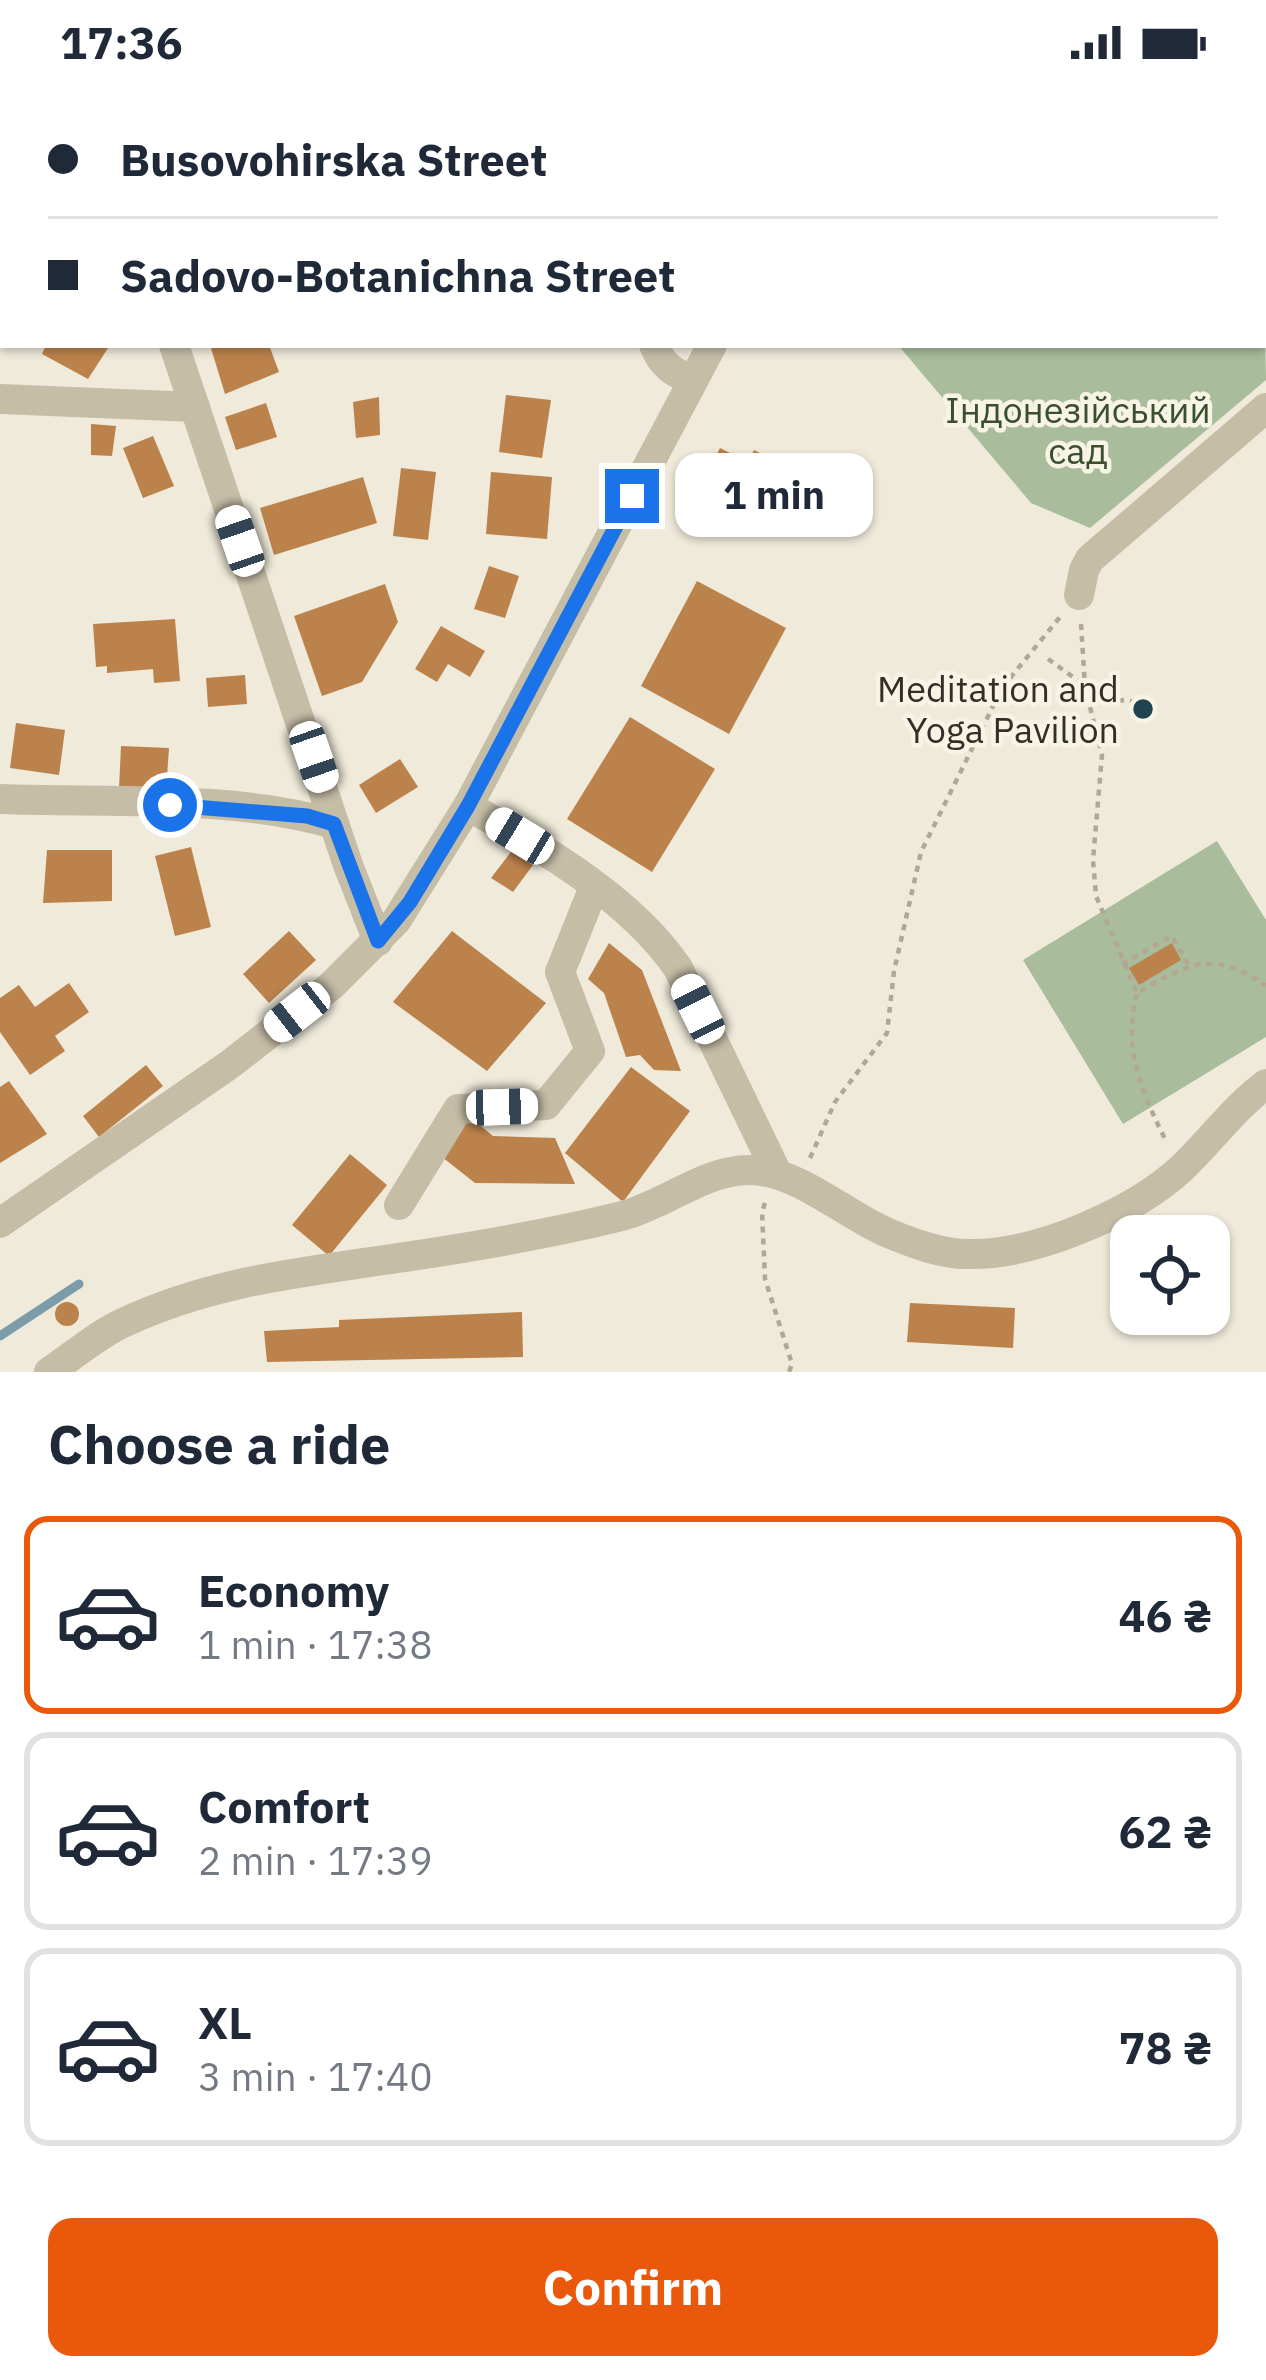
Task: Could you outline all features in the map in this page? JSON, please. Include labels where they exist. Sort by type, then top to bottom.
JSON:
[{"type":"street","points":[[175,348],[334,824],[378,941]]},
{"type":"street","points":[[655,348],[659,360],[673,372],[693,380]]},
{"type":"street","points":[[2,1220],[229,1065],[331,986],[410,902],[468,806],[710,348]]},
{"type":"street","points":[[0,399],[195,407]]},
{"type":"street","points":[[1079,595],[1090,559],[1266,408]]},
{"type":"street","points":[[0,800],[207,806],[307,816],[334,824]]},
{"type":"street","points":[[468,806],[631,912],[658,940],[678,968],[786,1177]]},
{"type":"street","points":[[399,1205],[458,1109],[546,1105],[590,1051],[560,972],[593,887]]},
{"type":"street","points":[[49,1372],[123,1322],[249,1279],[402,1258],[627,1215],[715,1176],[745,1170],[786,1177],[865,1223],[911,1242],[963,1255],[1000,1252],[1078,1229],[1138,1198],[1180,1169],[1240,1103],[1266,1084]]},
{"type":"path","points":[[1079,595],[1085,687],[1102,755],[1096,896],[1137,993],[1130,1036],[1136,1070],[1170,1149]]},
{"type":"path","points":[[789,1372],[792,1364],[765,1279],[762,1212],[887,1034],[894,971],[921,852],[1002,688],[1079,595]]},
{"type":"path","points":[[1048,659],[1108,702],[1139,703]]},
{"type":"path","points":[[1122,964],[1172,936],[1188,964]]},
{"type":"path","points":[[1137,993],[1188,964],[1209,962],[1254,977],[1266,986]]},
{"type":"green space","name":"Індонезійський сад","points":[[901,348],[1265,348],[1266,380],[1090,528],[1031,503]]},
{"type":"green space","points":[[1217,841],[1266,920],[1266,1037],[1123,1124],[1023,960]]},
{"type":"building","points":[[45,348],[108,348],[88,379],[42,354]]},
{"type":"building","points":[[211,348],[270,348],[279,372],[225,394]]},
{"type":"building","points":[[506,395],[551,400],[542,458],[499,452]]},
{"type":"building","points":[[379,397],[380,435],[356,438],[353,402]]},
{"type":"building","points":[[266,403],[277,437],[236,450],[225,417]]},
{"type":"building","points":[[91,424],[116,426],[112,456],[91,455]]},
{"type":"building","points":[[153,436],[174,486],[143,498],[123,448]]},
{"type":"building","points":[[720,448],[748,462],[754,450],[814,481],[796,518],[736,487],[724,511],[695,497]]},
{"type":"building","points":[[401,468],[436,472],[428,540],[393,536]]},
{"type":"building","points":[[491,472],[552,477],[547,539],[486,534]]},
{"type":"building","points":[[363,477],[377,523],[274,555],[260,508]]},
{"type":"building","points":[[489,566],[519,576],[505,618],[474,609]]},
{"type":"building","points":[[697,581],[786,628],[729,734],[641,686]]},
{"type":"building","points":[[385,584],[398,622],[362,682],[322,696],[294,616]]},
{"type":"building","points":[[175,619],[180,681],[154,683],[153,669],[107,673],[107,666],[96,667],[93,624]]},
{"type":"building","points":[[441,626],[485,651],[470,677],[448,664],[437,682],[415,669]]},
{"type":"building","points":[[245,675],[247,704],[208,707],[206,678]]},
{"type":"building","points":[[630,717],[715,769],[652,872],[567,819]]},
{"type":"building","points":[[16,723],[65,730],[59,775],[10,768]]},
{"type":"building","points":[[121,746],[169,748],[166,792],[119,789]]},
{"type":"building","points":[[400,759],[418,787],[376,813],[359,785]]},
{"type":"building","points":[[191,847],[211,927],[175,936],[155,856]]},
{"type":"building","points":[[47,850],[112,850],[112,901],[43,903]]},
{"type":"building","points":[[511,852],[533,865],[513,892],[491,878]]},
{"type":"building","points":[[289,931],[316,960],[269,1003],[243,974]]},
{"type":"building","points":[[452,931],[546,1003],[487,1071],[393,1002]]},
{"type":"building","points":[[609,943],[642,970],[681,1071],[654,1070],[640,1055],[626,1057],[604,993],[588,979]]},
{"type":"building","points":[[1172,943],[1181,960],[1139,985],[1129,968]]},
{"type":"building","points":[[69,983],[89,1012],[55,1036],[65,1051],[30,1075],[0,1032],[0,998],[19,985],[35,1007]]},
{"type":"building","points":[[146,1065],[163,1086],[99,1137],[83,1116]]},
{"type":"building","points":[[631,1067],[690,1111],[623,1202],[565,1153]]},
{"type":"building","points":[[9,1081],[47,1134],[0,1163],[0,1087]]},
{"type":"building","points":[[470,1117],[493,1136],[555,1138],[575,1184],[475,1183],[442,1157]]},
{"type":"building","points":[[350,1154],[387,1185],[329,1256],[292,1225]]},
{"type":"building","points":[[67,1302],[76,1305],[76,1323],[67,1326],[58,1323],[55,1314],[58,1305]]},
{"type":"building","points":[[910,1303],[1015,1308],[1013,1348],[907,1342]]},
{"type":"building","points":[[522,1312],[523,1357],[267,1362],[264,1331],[339,1327],[339,1320]]},
{"type":"waterway","points":[[0,1336],[79,1284]]},
{"type":"place","name":"Meditation and Yoga Pavilion","points":[[1143,709]]},
{"type":"route","points":[[170,805],[307,816],[334,824],[378,941],[410,902],[468,806],[632,496]]}]
